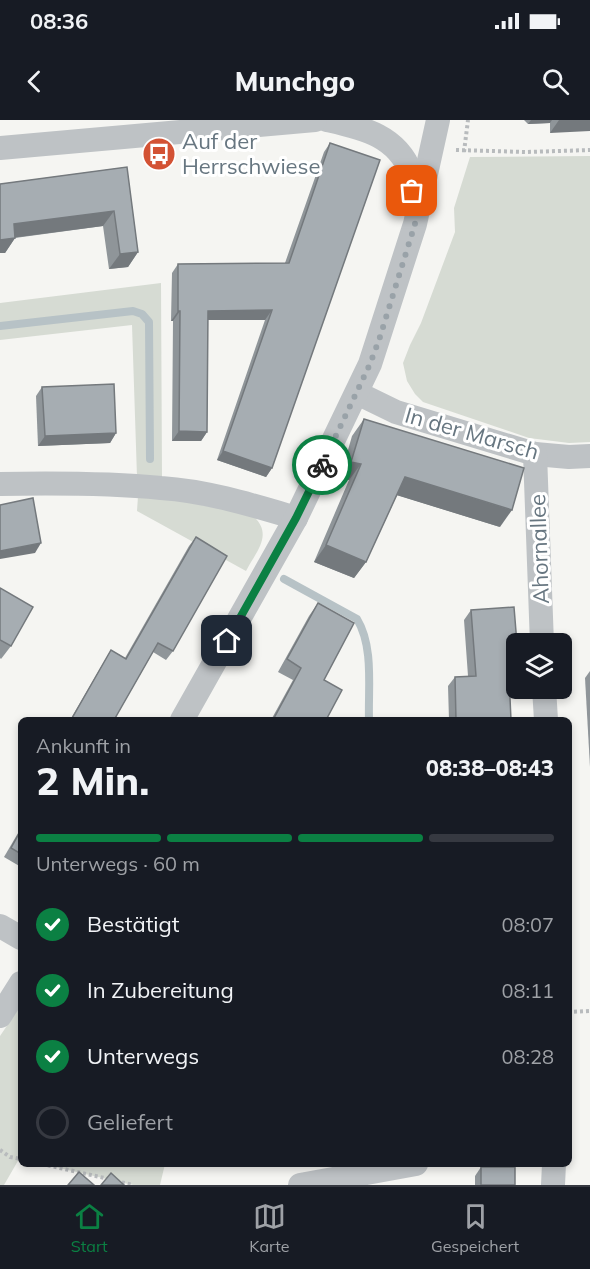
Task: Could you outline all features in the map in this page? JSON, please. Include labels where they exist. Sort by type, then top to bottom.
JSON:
[{"type":"street","points":[[0,148],[119,128],[315,120]]},
{"type":"street","points":[[327,120],[361,128],[383,137],[400,153],[411,174],[415,224]]},
{"type":"street","points":[[184,717],[296,518],[357,393],[379,340],[415,224],[438,120]]},
{"type":"street","name":"In der Marsch","points":[[357,393],[396,412],[535,454],[590,456]]},
{"type":"street","name":"Ahornallee","points":[[535,454],[542,633]]},
{"type":"street","points":[[0,484],[64,483],[162,488],[214,495],[296,518]]},
{"type":"street","points":[[545,699],[546,717]]},
{"type":"street","points":[[0,926],[18,936]]},
{"type":"street","points":[[0,1016],[18,989]]},
{"type":"street","points":[[300,1185],[399,1167]]},
{"type":"street","points":[[553,1185],[554,1167]]},
{"type":"path","points":[[468,120],[464,152],[590,150]]},
{"type":"path","points":[[572,1012],[590,1011]]},
{"type":"path","points":[[0,1150],[10,1157],[18,1158]]},
{"type":"path","points":[[55,1167],[133,1185]]},
{"type":"shaded area","points":[[590,156],[590,442],[569,443],[529,438],[423,402],[407,381],[403,363],[421,323],[455,232],[454,208],[470,157]]},
{"type":"shaded area","points":[[161,283],[162,478],[137,477],[132,325],[0,340],[0,303]]},
{"type":"shaded area","points":[[138,496],[162,497],[252,515],[262,529],[263,536],[259,549],[246,571],[137,511]]},
{"type":"shaded area","points":[[18,1009],[18,1161],[4,1185],[0,1185],[0,1036]]},
{"type":"shaded area","points":[[55,1167],[164,1167],[160,1185],[133,1185]]},
{"type":"building","points":[[330,143],[380,160],[272,468],[223,451],[272,310],[208,311],[207,432],[179,431],[178,264],[289,263]]},
{"type":"building","points":[[127,167],[138,252],[120,254],[114,211],[14,224],[15,238],[0,240],[0,184]]},
{"type":"building","points":[[114,384],[116,433],[45,436],[42,387]]},
{"type":"building","points":[[364,419],[524,468],[512,510],[405,477],[366,562],[326,545],[361,464],[351,462]]},
{"type":"building","points":[[33,498],[41,543],[0,551],[0,505]]},
{"type":"building","points":[[196,537],[227,556],[173,651],[158,643],[116,717],[73,717],[111,650],[126,659]]},
{"type":"building","points":[[0,588],[33,607],[11,646],[0,640]]},
{"type":"building","points":[[318,603],[354,623],[324,680],[342,690],[328,717],[275,717],[301,668],[287,659]]},
{"type":"building","points":[[514,607],[516,633],[506,633],[506,699],[510,699],[511,717],[456,717],[455,677],[476,676],[471,610]]},
{"type":"building","points":[[18,835],[18,852],[11,848]]},
{"type":"building","points":[[481,1167],[515,1167],[515,1185],[481,1185]]},
{"type":"building","points":[[79,1172],[94,1185],[68,1185]]},
{"type":"building","points":[[111,1173],[124,1185],[101,1185]]},
{"type":"waterway","points":[[0,326],[133,311],[142,314],[149,322],[150,459]]},
{"type":"waterway","points":[[284,579],[357,619],[366,642],[368,655],[369,717]]},
{"type":"way so far","points":[[322,465],[357,393],[379,340],[415,224],[412,191]]},
{"type":"place","name":"Auf der Herrschwiese","points":[[159,154]]},
{"type":"route","points":[[227,641],[296,518],[322,465]]}]
